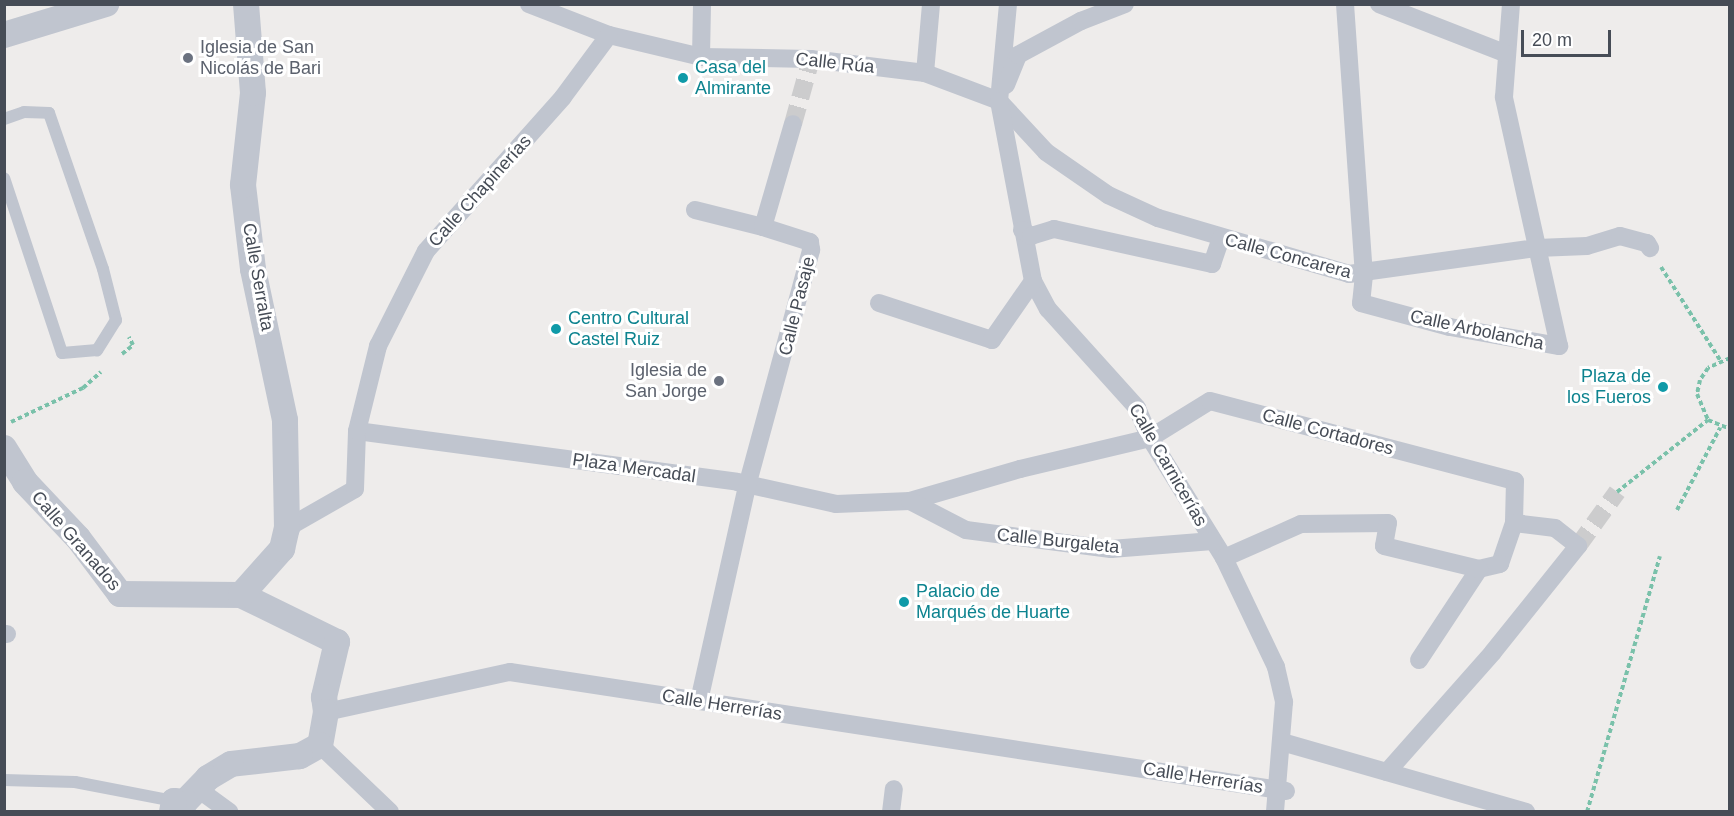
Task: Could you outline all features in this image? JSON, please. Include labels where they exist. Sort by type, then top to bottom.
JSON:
[{"type":"street","name":"Calle Serralta","points":[[246,4],[253,93],[243,185],[253,269],[285,420],[284,538]]},
{"type":"street","name":"Calle Rúa","points":[[529,4],[609,34],[701,57],[811,59],[925,73],[999,100]]},
{"type":"street","points":[[701,57],[702,4]]},
{"type":"street","points":[[925,73],[931,4]]},
{"type":"street","name":"Calle Carnicerías","points":[[1008,4],[999,100],[1033,281],[1048,309],[1137,408],[1150,438],[1224,558],[1276,667],[1284,701],[1281,790],[1275,812]]},
{"type":"street","points":[[999,100],[1018,55],[1082,21],[1125,4]]},
{"type":"street","points":[[1346,4],[1364,275]]},
{"type":"street","points":[[1379,4],[1505,53]]},
{"type":"street","points":[[1512,4],[1505,53],[1504,96],[1537,248]]},
{"type":"street","points":[[4,35],[105,5]]},
{"type":"street","name":"Calle Chapinerías","points":[[284,538],[355,489],[357,431],[378,346],[426,251],[563,98],[609,34]]},
{"type":"street","name":"Calle Concarera","points":[[999,100],[1046,152],[1108,195],[1158,218],[1349,274],[1364,275],[1537,248],[1587,246],[1620,236],[1647,243],[1650,248]]},
{"type":"street","points":[[695,210],[763,227],[793,124]]},
{"type":"street","name":"Calle Pasaje","points":[[747,486],[811,250],[810,242],[763,227]]},
{"type":"street","points":[[1022,230],[1031,236],[1054,229],[1212,264],[1221,238]]},
{"type":"street","name":"Calle Arbolancha","points":[[1364,275],[1361,303],[1450,327],[1559,346],[1537,248]]},
{"type":"street","points":[[879,303],[992,340],[1033,281]]},
{"type":"street","name":"Calle Cortadores","points":[[910,501],[1020,469],[1150,438],[1210,401],[1515,481],[1514,523]]},
{"type":"street","name":"Plaza Mercadal","points":[[357,431],[747,486],[836,504],[910,501]]},
{"type":"street","name":"Calle Granados","points":[[4,448],[15,482],[78,538],[120,594],[241,595],[337,642],[324,697],[326,712]]},
{"type":"street","points":[[699,701],[747,486]]},
{"type":"street","name":"Calle Burgaleta","points":[[910,501],[966,530],[977,532],[1111,549],[1213,542]]},
{"type":"street","points":[[1224,558],[1301,524],[1388,523],[1384,546],[1479,569],[1500,564],[1514,523],[1555,528],[1578,546],[1494,652],[1387,772]]},
{"type":"street","points":[[241,595],[284,538]]},
{"type":"street","points":[[1419,660],[1479,569]]},
{"type":"street","name":"Calle Herrerías","points":[[326,712],[510,672],[1281,790]]},
{"type":"street","points":[[320,745],[326,712]]},
{"type":"street","points":[[1282,742],[1526,812]]},
{"type":"street","points":[[173,806],[185,802],[231,764],[300,756],[320,745]]},
{"type":"street","points":[[320,745],[390,812]]},
{"type":"street","points":[[198,789],[230,812]]},
{"type":"street","points":[[891,812],[894,789]]},
{"type":"lane","points":[[4,118],[24,112],[49,113],[104,269],[116,320],[97,350],[62,353],[4,178]]},
{"type":"lane","points":[[4,780],[75,782],[173,806]]},
{"type":"path","points":[[1650,248],[1720,360]]},
{"type":"path","points":[[1730,358],[1720,360],[1700,380],[1697,394],[1708,420],[1720,428],[1730,429]]},
{"type":"path","points":[[1617,492],[1708,420]]},
{"type":"path","points":[[1677,510],[1720,428]]},
{"type":"path","points":[[1587,812],[1660,556]]},
{"type":"tunnel","points":[[793,124],[811,59]]},
{"type":"tunnel","points":[[1578,546],[1617,492]]},
{"type":"place","name":"Iglesia de San Nicolás de Bari","points":[[188,58]]},
{"type":"place","name":"Casa del Almirante","points":[[683,78]]},
{"type":"place","name":"Centro Cultural Castel Ruiz","points":[[556,329]]},
{"type":"place","name":"Iglesia de San Jorge","points":[[719,381]]},
{"type":"place","name":"Plaza de los Fueros","points":[[1663,387]]},
{"type":"place","name":"Palacio de Marqués de Huarte","points":[[904,602]]}]
